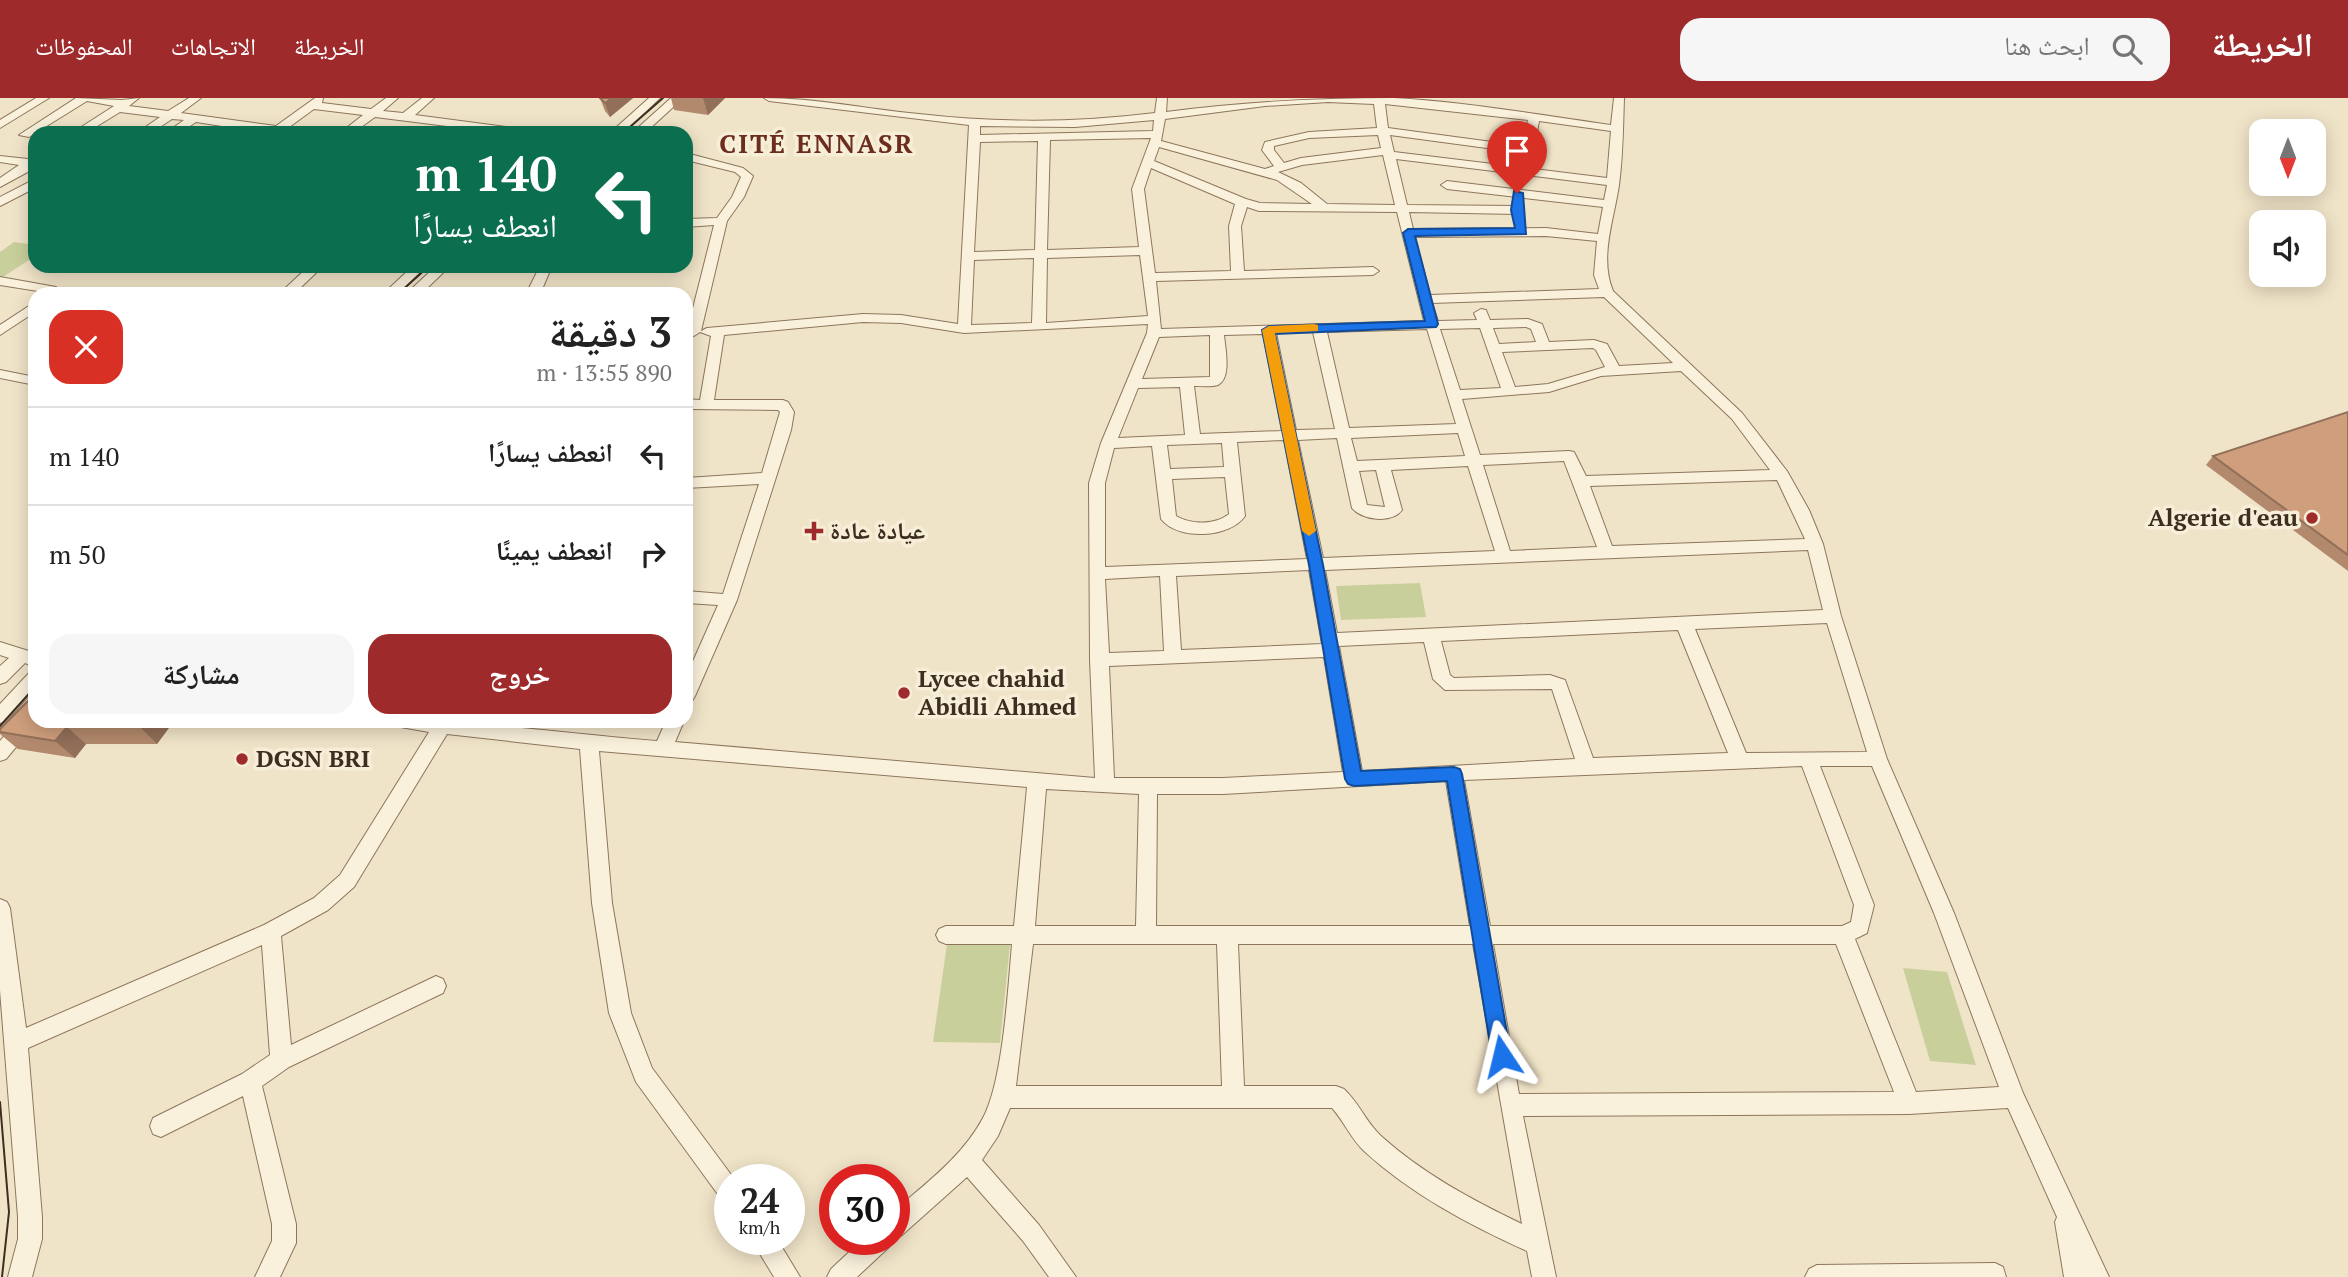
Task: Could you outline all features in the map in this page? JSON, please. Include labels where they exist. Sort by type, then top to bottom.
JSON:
[{"type":"street","points":[[0,125],[44,98]]},
{"type":"street","points":[[44,126],[84,98]]},
{"type":"street","points":[[90,98],[125,103],[170,115],[245,126]]},
{"type":"street","points":[[154,126],[196,98]]},
{"type":"street","points":[[355,126],[393,98]]},
{"type":"street","points":[[405,117],[429,98]]},
{"type":"street","points":[[623,126],[655,98]]},
{"type":"street","points":[[646,126],[678,98]]},
{"type":"street","points":[[769,98],[975,122],[1074,124],[1162,117],[1281,102],[1379,99],[1460,125],[1524,150],[1528,148],[1534,118]]},
{"type":"street","points":[[1105,786],[1096,498],[1108,443],[1154,326],[1138,189],[1146,162],[1157,139],[1162,117],[1162,98]]},
{"type":"street","points":[[1619,98],[1613,182],[1600,275],[1608,293],[1737,416],[1782,475],[1801,510],[1815,544],[1833,616],[1878,759],[1944,913],[2014,1097],[2097,1277]]},
{"type":"street","points":[[1379,99],[1383,131],[1424,299],[1504,556]]},
{"type":"street","points":[[284,126],[316,102],[373,113],[475,126]]},
{"type":"street","points":[[89,126],[125,103]]},
{"type":"street","points":[[183,126],[195,118]]},
{"type":"street","points":[[1281,167],[1268,148],[1269,144],[1335,132],[1383,131],[1534,118],[1618,129]]},
{"type":"street","points":[[964,329],[975,122]]},
{"type":"street","points":[[0,131],[28,136]]},
{"type":"street","points":[[1039,327],[1044,137]]},
{"type":"street","points":[[974,139],[1157,139],[1266,172],[1297,186],[1324,208]]},
{"type":"street","points":[[1266,172],[1281,167],[1388,153],[1613,182]]},
{"type":"street","points":[[693,158],[739,170],[747,176],[738,197],[721,221],[693,321]]},
{"type":"street","points":[[0,159],[28,162]]},
{"type":"street","points":[[1443,160],[1452,210]]},
{"type":"street","points":[[1146,162],[1242,202],[1271,208],[1517,210]]},
{"type":"street","points":[[5,179],[28,166]]},
{"type":"street","points":[[5,179],[28,182]]},
{"type":"street","points":[[1447,185],[1610,204]]},
{"type":"street","points":[[0,202],[28,186]]},
{"type":"street","points":[[1517,193],[1517,210],[1522,231]]},
{"type":"street","points":[[1238,274],[1235,226],[1242,202]]},
{"type":"street","points":[[693,223],[721,221]]},
{"type":"street","points":[[1408,233],[1522,231],[1604,238]]},
{"type":"street","points":[[966,256],[1144,251]]},
{"type":"street","points":[[1149,276],[1373,271]]},
{"type":"street","points":[[294,287],[309,273]]},
{"type":"street","points":[[398,287],[413,273]]},
{"type":"street","points":[[421,287],[436,273]]},
{"type":"street","points":[[0,281],[34,287]]},
{"type":"street","points":[[1424,299],[1608,293]]},
{"type":"street","points":[[1475,298],[1510,392]]},
{"type":"street","points":[[0,331],[28,311]]},
{"type":"street","points":[[693,332],[863,318],[901,319],[964,329],[1154,326],[1217,331],[1485,323],[1534,324],[1544,346]]},
{"type":"street","points":[[1319,328],[1362,510],[1391,513],[1394,510],[1382,465]]},
{"type":"street","points":[[1269,330],[1316,565],[1354,779]]},
{"type":"street","points":[[1133,384],[1210,383],[1219,377],[1217,331]]},
{"type":"street","points":[[706,404],[718,332]]},
{"type":"street","points":[[1494,348],[1598,345],[1605,351],[1614,371]]},
{"type":"street","points":[[1455,395],[1549,388],[1586,375],[1687,366]]},
{"type":"street","points":[[0,374],[28,380]]},
{"type":"street","points":[[1187,383],[1193,439]]},
{"type":"street","points":[[693,404],[785,407],[786,423],[729,600],[693,680]]},
{"type":"street","points":[[1108,443],[1465,428]]},
{"type":"street","points":[[1159,440],[1169,519],[1177,525],[1201,526],[1224,525],[1236,519],[1238,512],[1229,438]]},
{"type":"street","points":[[1351,466],[1563,455],[1572,459],[1606,551]]},
{"type":"street","points":[[1164,474],[1233,472]]},
{"type":"street","points":[[1581,481],[1782,475]]},
{"type":"street","points":[[693,483],[768,478]]},
{"type":"street","points":[[1097,573],[1815,544]]},
{"type":"street","points":[[1168,570],[1173,656]]},
{"type":"street","points":[[693,597],[729,600]]},
{"type":"street","points":[[1099,660],[1431,636],[1833,616]]},
{"type":"street","points":[[1684,623],[1740,761]]},
{"type":"street","points":[[1431,636],[1442,678],[1451,685],[1550,682],[1559,685],[1587,766]]},
{"type":"street","points":[[0,648],[28,658]]},
{"type":"street","points":[[0,677],[28,658]]},
{"type":"street","points":[[0,716],[28,686]]},
{"type":"street","points":[[0,754],[28,720]]},
{"type":"street","points":[[17,1042],[271,931],[321,904],[347,881],[441,728]]},
{"type":"street","points":[[483,728],[589,743],[1037,782],[1148,787],[1587,766],[1878,759]]},
{"type":"street","points":[[663,748],[672,728]]},
{"type":"street","points":[[589,743],[602,903],[620,1013],[644,1075],[714,1170]]},
{"type":"street","points":[[946,935],[1843,935],[1860,927],[1864,905],[1808,759]]},
{"type":"street","points":[[1454,774],[1510,1105],[1544,1277]]},
{"type":"street","points":[[910,1212],[967,1160],[990,1128],[1002,1097],[1024,935],[1037,782]]},
{"type":"street","points":[[1146,935],[1148,787]]},
{"type":"street","points":[[0,908],[17,1042],[30,1228],[28,1251],[20,1277]]},
{"type":"street","points":[[271,931],[281,1060]]},
{"type":"street","points":[[1227,934],[1233,1097]]},
{"type":"street","points":[[1843,935],[1909,1104]]},
{"type":"street","points":[[162,1126],[250,1081],[281,1060],[436,986]]},
{"type":"street","points":[[250,1081],[284,1224],[284,1243],[267,1277]]},
{"type":"street","points":[[1002,1097],[1336,1097],[1363,1134],[1409,1171],[1490,1222],[1537,1243]]},
{"type":"street","points":[[1510,1105],[1909,1104],[2014,1097]]},
{"type":"street","points":[[967,1160],[1031,1233],[1064,1277]]},
{"type":"street","points":[[2066,1212],[2076,1277]]},
{"type":"street","points":[[774,1255],[788,1277]]},
{"type":"street","points":[[839,1277],[863,1255]]},
{"type":"street","points":[[1816,1277],[1995,1275]]},
{"type":"green space","points":[[14,242],[28,244],[28,261],[0,277],[0,252]]},
{"type":"green space","points":[[1420,583],[1426,617],[1341,620],[1336,586]]},
{"type":"green space","points":[[947,944],[1010,944],[1000,1043],[933,1042]]},
{"type":"green space","points":[[1903,968],[1947,972],[1976,1065],[1930,1061]]},
{"type":"building","name":"Algerie d'eau","points":[[2348,412],[2348,555],[2213,456]]},
{"type":"building","points":[[28,701],[28,728],[66,728],[55,741],[0,732]]},
{"type":"tram line","points":[[631,126],[663,98]]},
{"type":"tram line","points":[[406,287],[421,273]]},
{"type":"tram line","points":[[0,726],[28,695]]},
{"type":"tram line","points":[[0,1102],[9,1212],[2,1277]]},
{"type":"slow traffic","points":[[1309,531],[1269,330],[1314,328]]},
{"type":"place","name":"Algerie d'eau","points":[[2312,518]]},
{"type":"place","name":"عيادة عادة","points":[[814,531]]},
{"type":"place","name":"Lycee chahid Abidli Ahmed","points":[[904,693]]},
{"type":"place","name":"DGSN BRI","points":[[242,759]]},
{"type":"district","name":"CITÉ ENNASR","points":[[817,144]]},
{"type":"route","points":[[1502,1056],[1454,774],[1354,779],[1316,565],[1269,330],[1432,324],[1408,233],[1522,231],[1517,210],[1517,193]]}]
